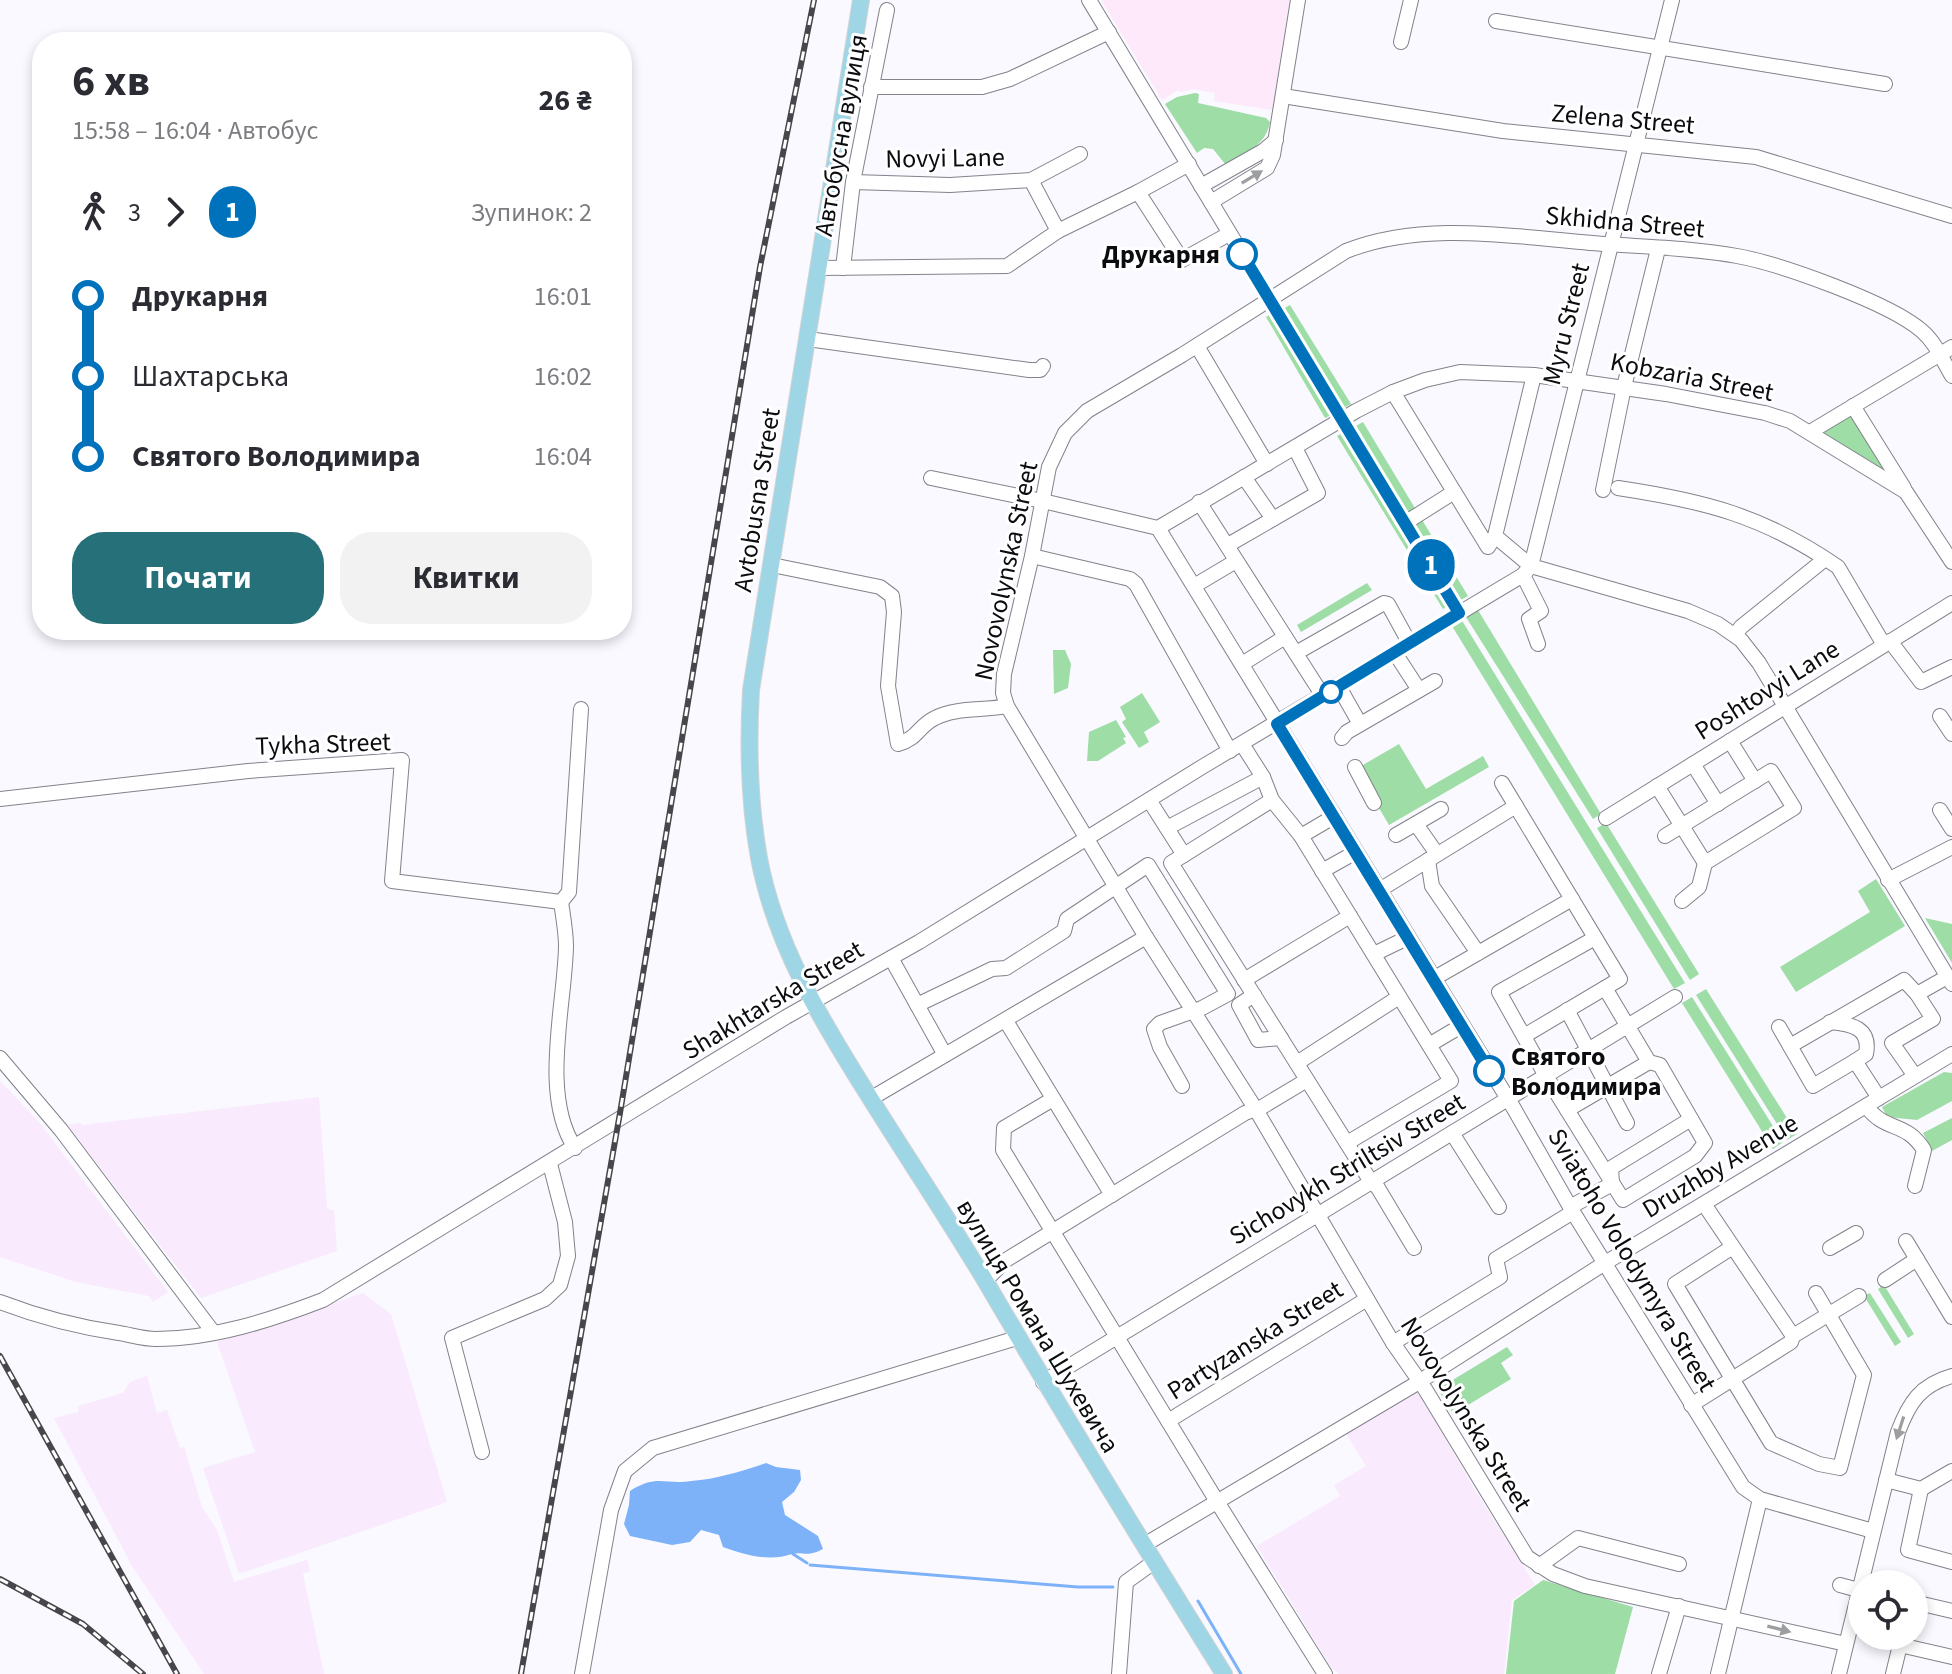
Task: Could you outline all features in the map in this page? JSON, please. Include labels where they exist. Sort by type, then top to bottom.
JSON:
[{"type":"main road","name":"Avtobusna Street","points":[[812,1002],[775,913],[759,860],[752,804],[751,690],[861,0]]},
{"type":"main road","name":"вулиця Романа Шухевича","points":[[812,1002],[1224,1674]]},
{"type":"street","points":[[1089,0],[1186,166],[1271,299],[1459,613]]},
{"type":"street","points":[[1211,202],[1267,168],[1273,155],[1298,0]]},
{"type":"street","points":[[1401,42],[1411,0]]},
{"type":"street","name":"Myru Street","points":[[1527,571],[1672,0]]},
{"type":"street","name":"Автобусна вулиця","points":[[843,268],[853,182],[887,10]]},
{"type":"street","points":[[1496,21],[1885,84]]},
{"type":"street","points":[[871,87],[982,87],[1010,79],[1109,32]]},
{"type":"street","name":"Zelena Street","points":[[1283,96],[1503,131],[1756,157],[1952,216]]},
{"type":"street","points":[[1201,186],[1263,151],[1276,140]]},
{"type":"street","name":"Novyi Lane","points":[[853,182],[950,185],[1031,180],[1080,154]]},
{"type":"street","points":[[820,268],[1007,266],[1058,231],[1186,166]]},
{"type":"street","points":[[1031,180],[1058,231]]},
{"type":"street","points":[[1138,192],[1182,260],[1229,234]]},
{"type":"street","name":"Skhidna Street","points":[[1271,299],[1346,251],[1370,241],[1435,233],[1736,256],[1779,266],[1900,316],[1946,351],[1952,376]]},
{"type":"street","points":[[1658,249],[1624,387],[1610,489],[1680,497],[1740,514],[1773,528],[1838,567],[1887,643],[1921,682],[1952,667]]},
{"type":"street","name":"Novovolynska Street","points":[[1271,299],[1087,411],[1065,433],[1049,467],[1004,674],[1003,693],[1007,706],[1086,840],[1255,1108],[1393,1343],[1420,1381],[1527,1557],[1570,1582],[1846,1644]]},
{"type":"street","points":[[808,339],[1029,370],[1040,370],[1043,366]]},
{"type":"street","points":[[1197,346],[1267,464]]},
{"type":"street","points":[[1810,432],[1946,351]]},
{"type":"street","name":"Kobzaria Street","points":[[1158,528],[1393,392],[1460,372],[1534,375],[1624,387],[1765,413],[1790,421],[1906,492],[1952,562]]},
{"type":"street","points":[[1393,392],[1488,547],[1495,536],[1534,375]]},
{"type":"street","points":[[1853,406],[1906,492]]},
{"type":"street","points":[[1228,545],[1318,493],[1295,448]]},
{"type":"street","points":[[1244,477],[1273,519]]},
{"type":"street","points":[[931,478],[1158,528]]},
{"type":"street","points":[[1405,523],[1454,492]]},
{"type":"street","points":[[1199,502],[1323,696]]},
{"type":"street","name":"Sviatoho Volodymyra Street","points":[[1158,528],[1691,1405],[1743,1487],[1760,1499]]},
{"type":"street","points":[[1495,536],[1527,571],[1541,611],[1529,619],[1538,644]]},
{"type":"street","points":[[1032,556],[1130,579],[1136,584],[1236,748],[1263,777],[1272,800],[1301,836],[1451,1081],[1347,1143]]},
{"type":"street","points":[[1735,635],[1825,559]]},
{"type":"street","points":[[1194,586],[1236,561]]},
{"type":"street","points":[[772,565],[880,587],[892,596],[894,612],[888,686],[898,744],[911,741],[934,718],[955,712],[1007,706]]},
{"type":"street","points":[[1527,571],[1688,611],[1735,635],[1755,657],[1950,981],[1917,994]]},
{"type":"street","name":"Shakhtarska Street","points":[[0,1302],[50,1319],[155,1339],[268,1321],[323,1300],[1527,571]]},
{"type":"street","points":[[1296,653],[1384,603],[1388,604],[1410,644]]},
{"type":"street","name":"Poshtovyi Lane","points":[[1606,818],[1952,603]]},
{"type":"street","points":[[1242,664],[1285,637]]},
{"type":"street","points":[[1395,653],[1419,690]]},
{"type":"street","points":[[1342,738],[1360,724],[1435,681]]},
{"type":"street","points":[[1339,687],[1360,724]]},
{"type":"street","points":[[575,1148],[565,1132],[557,1051],[566,944],[561,902],[569,892],[581,709]]},
{"type":"street","points":[[1940,716],[1952,734]]},
{"type":"street","points":[[1730,741],[1755,781]]},
{"type":"street","name":"Tykha Street","points":[[0,799],[248,771],[402,760],[392,881],[561,902]]},
{"type":"street","points":[[1693,764],[1718,804]]},
{"type":"street","points":[[1355,767],[1374,803]]},
{"type":"street","points":[[1665,836],[1771,771],[1794,808],[1705,863],[1699,887],[1682,901]]},
{"type":"street","points":[[1167,828],[1263,777]]},
{"type":"street","points":[[1502,783],[1620,979],[1524,1036]]},
{"type":"street","points":[[1657,786],[1705,863]]},
{"type":"street","points":[[1149,800],[1184,855]]},
{"type":"street","points":[[1272,800],[1171,863],[1414,1248]]},
{"type":"street","points":[[1378,891],[1516,806]]},
{"type":"street","points":[[1396,835],[1441,809]]},
{"type":"street","points":[[1940,810],[1952,829]]},
{"type":"street","points":[[1301,836],[1335,816]]},
{"type":"street","points":[[1416,824],[1433,857],[1432,886],[1478,953]]},
{"type":"street","points":[[1888,880],[1952,847]]},
{"type":"street","points":[[1322,871],[1356,852]]},
{"type":"street","points":[[917,1005],[992,969],[1006,968],[1064,931],[1067,919],[1148,865],[1228,994],[1160,1023],[1154,1029],[1160,1047],[1182,1086]]},
{"type":"street","points":[[1433,979],[1572,899]]},
{"type":"street","points":[[1244,980],[1350,916]]},
{"type":"street","points":[[870,1099],[1146,937]]},
{"type":"street","points":[[1374,954],[1407,938]]},
{"type":"street","points":[[1567,1110],[1649,1062],[1660,1065],[1705,1143],[1695,1156],[1623,1200],[1612,1184],[1546,1076],[1499,992],[1595,938]]},
{"type":"street","points":[[891,958],[945,1055]]},
{"type":"street","points":[[1790,1046],[1904,980],[1933,1019],[1892,1043],[1915,1076]]},
{"type":"street","points":[[1605,988],[1649,1062]]},
{"type":"street","points":[[1297,1063],[1399,997]]},
{"type":"street","name":"Sichovykh Striltsiv Street","points":[[1043,1382],[1675,997]]},
{"type":"street","points":[[1567,1010],[1627,1123]]},
{"type":"street","points":[[1006,1021],[1112,1195]]},
{"type":"street","points":[[1779,1027],[1813,1086],[1866,1054],[1868,1045],[1862,1031],[1855,1025],[1830,1022]]},
{"type":"street","points":[[1429,1045],[1461,1026]]},
{"type":"street","name":"Druzhby Avenue","points":[[1144,1545],[1420,1381],[1605,1263],[1952,1054]]},
{"type":"street","points":[[0,1058],[61,1130],[213,1332]]},
{"type":"street","points":[[1855,1061],[1884,1124],[1915,1135],[1924,1150],[1915,1186]]},
{"type":"street","points":[[985,1281],[1006,1260],[1255,1108],[1262,1107],[1307,1080]]},
{"type":"street","points":[[1053,1099],[1004,1128],[1003,1150],[1325,1674]]},
{"type":"street","points":[[1612,1184],[1611,1168],[1691,1119]]},
{"type":"street","points":[[1452,1133],[1499,1207]]},
{"type":"street","points":[[482,1452],[452,1338],[545,1299],[560,1285],[568,1256],[565,1222],[550,1164]]},
{"type":"street","points":[[1393,1343],[1500,1277],[1496,1259],[1612,1184]]},
{"type":"street","points":[[1704,1204],[1793,1336]]},
{"type":"street","points":[[1830,1248],[1856,1233]]},
{"type":"street","points":[[1906,1241],[1952,1317]]},
{"type":"street","points":[[1731,1248],[1675,1284],[1771,1443],[1819,1464],[1840,1468],[1864,1375],[1816,1293]]},
{"type":"street","points":[[1885,1280],[1917,1259]]},
{"type":"street","points":[[1691,1405],[1859,1296]]},
{"type":"street","name":"Partyzanska Street","points":[[1168,1421],[1367,1299]]},
{"type":"street","points":[[582,1674],[611,1510],[625,1471],[653,1448],[1017,1338]]},
{"type":"street","points":[[1864,1570],[1908,1406],[1918,1394],[1952,1376]]},
{"type":"street","points":[[1886,1480],[1921,1489],[1952,1471]]},
{"type":"street","points":[[1921,1489],[1908,1550],[1952,1562]]},
{"type":"street","points":[[1718,1674],[1760,1499],[1873,1531]]},
{"type":"street","points":[[1539,1566],[1578,1538],[1679,1564]]},
{"type":"street","points":[[1119,1674],[1126,1582],[1154,1562]]},
{"type":"street","points":[[1840,1585],[1848,1587]]},
{"type":"street","points":[[1928,1605],[1952,1611]]},
{"type":"street","points":[[1659,1674],[1679,1606]]},
{"type":"street","points":[[1839,1674],[1848,1636]]},
{"type":"street","points":[[1893,1674],[1900,1645],[1952,1657]]},
{"type":"shaded area","points":[[1101,0],[1290,0],[1272,110],[1214,101],[1215,93],[1193,89],[1178,90],[1162,100]]},
{"type":"shaded area","points":[[0,1081],[39,1122],[168,1292],[153,1302],[149,1296],[76,1282],[0,1257]]},
{"type":"shaded area","points":[[319,1097],[327,1209],[334,1210],[337,1251],[201,1298],[67,1125],[82,1125]]},
{"type":"shaded area","points":[[363,1293],[391,1314],[447,1502],[239,1574],[203,1468],[255,1452],[217,1342]]},
{"type":"shaded area","points":[[147,1376],[157,1413],[167,1410],[180,1448],[184,1447],[202,1507],[217,1530],[234,1582],[307,1560],[310,1571],[303,1574],[324,1674],[204,1674],[132,1566],[54,1418],[78,1412],[78,1406],[123,1393],[130,1382]]},
{"type":"shaded area","points":[[1417,1390],[1535,1585],[1512,1600],[1504,1674],[1339,1674],[1330,1666],[1257,1546],[1340,1496],[1334,1485],[1366,1466],[1346,1433]]},
{"type":"green space","points":[[1199,94],[1198,103],[1266,118],[1270,122],[1268,130],[1254,148],[1226,165],[1213,149],[1204,148],[1197,153],[1165,104],[1177,97]]},
{"type":"green space","points":[[1290,305],[1351,404],[1343,408],[1283,309]]},
{"type":"green space","points":[[1276,311],[1334,414],[1325,418],[1266,317]]},
{"type":"green space","points":[[1852,414],[1891,475],[1823,432]]},
{"type":"green space","points":[[1363,422],[1468,596],[1459,601],[1356,426]]},
{"type":"green space","points":[[1346,431],[1451,604],[1443,609],[1337,436]]},
{"type":"green space","points":[[1367,583],[1372,590],[1301,632],[1297,625]]},
{"type":"green space","points":[[1478,610],[1601,814],[1593,819],[1466,617]]},
{"type":"green space","points":[[1461,619],[1685,983],[1674,989],[1452,626]]},
{"type":"green space","points":[[1053,650],[1065,650],[1071,664],[1068,688],[1054,694]]},
{"type":"green space","points":[[1142,693],[1160,722],[1144,732],[1149,742],[1139,748],[1122,722],[1126,719],[1120,707]]},
{"type":"green space","points":[[1116,720],[1126,743],[1098,761],[1087,761],[1089,732]]},
{"type":"green space","points":[[1399,744],[1426,789],[1483,756],[1489,767],[1389,825],[1356,769]]},
{"type":"green space","points":[[1606,823],[1699,974],[1690,980],[1597,828]]},
{"type":"green space","points":[[1876,879],[1905,926],[1796,992],[1780,967],[1870,912],[1858,891]]},
{"type":"green space","points":[[1925,918],[1952,924],[1952,963]]},
{"type":"green space","points":[[1706,989],[1797,1134],[1787,1140],[1696,995]]},
{"type":"green space","points":[[1692,997],[1783,1142],[1773,1149],[1682,1003]]},
{"type":"green space","points":[[1944,1072],[1952,1073],[1952,1101],[1917,1120],[1887,1117],[1882,1107]]},
{"type":"green space","points":[[1952,1118],[1952,1140],[1932,1151],[1923,1133]]},
{"type":"green space","points":[[1884,1285],[1914,1334],[1908,1338],[1878,1289]]},
{"type":"green space","points":[[1870,1293],[1901,1342],[1895,1346],[1864,1296]]},
{"type":"green space","points":[[1507,1347],[1513,1355],[1501,1363],[1511,1379],[1453,1414],[1436,1386],[1451,1381]]},
{"type":"green space","points":[[1543,1580],[1633,1607],[1615,1674],[1506,1674],[1514,1601]]},
{"type":"water","points":[[766,1463],[800,1470],[801,1480],[794,1492],[782,1502],[785,1515],[818,1536],[823,1549],[809,1554],[757,1556],[723,1547],[719,1535],[701,1530],[690,1542],[672,1545],[630,1536],[624,1524],[630,1491],[639,1486],[654,1481],[682,1482],[710,1478]]},
{"type":"waterway","points":[[793,1554],[807,1563]]},
{"type":"waterway","points":[[810,1565],[1078,1587],[1113,1587]]},
{"type":"waterway","points":[[1198,1601],[1241,1674]]},
{"type":"railway","points":[[521,1674],[620,1113],[760,267],[814,0]]},
{"type":"railway","points":[[0,1356],[177,1674]]},
{"type":"railway","points":[[0,1579],[83,1624],[143,1674]]},
{"type":"bus line","name":"1","points":[[1242,254],[1459,613],[1277,724],[1489,1071]]},
{"type":"place","name":"Друкарня","points":[[1242,254]]},
{"type":"place","name":"Святого Володимира","points":[[1489,1071]]}]
